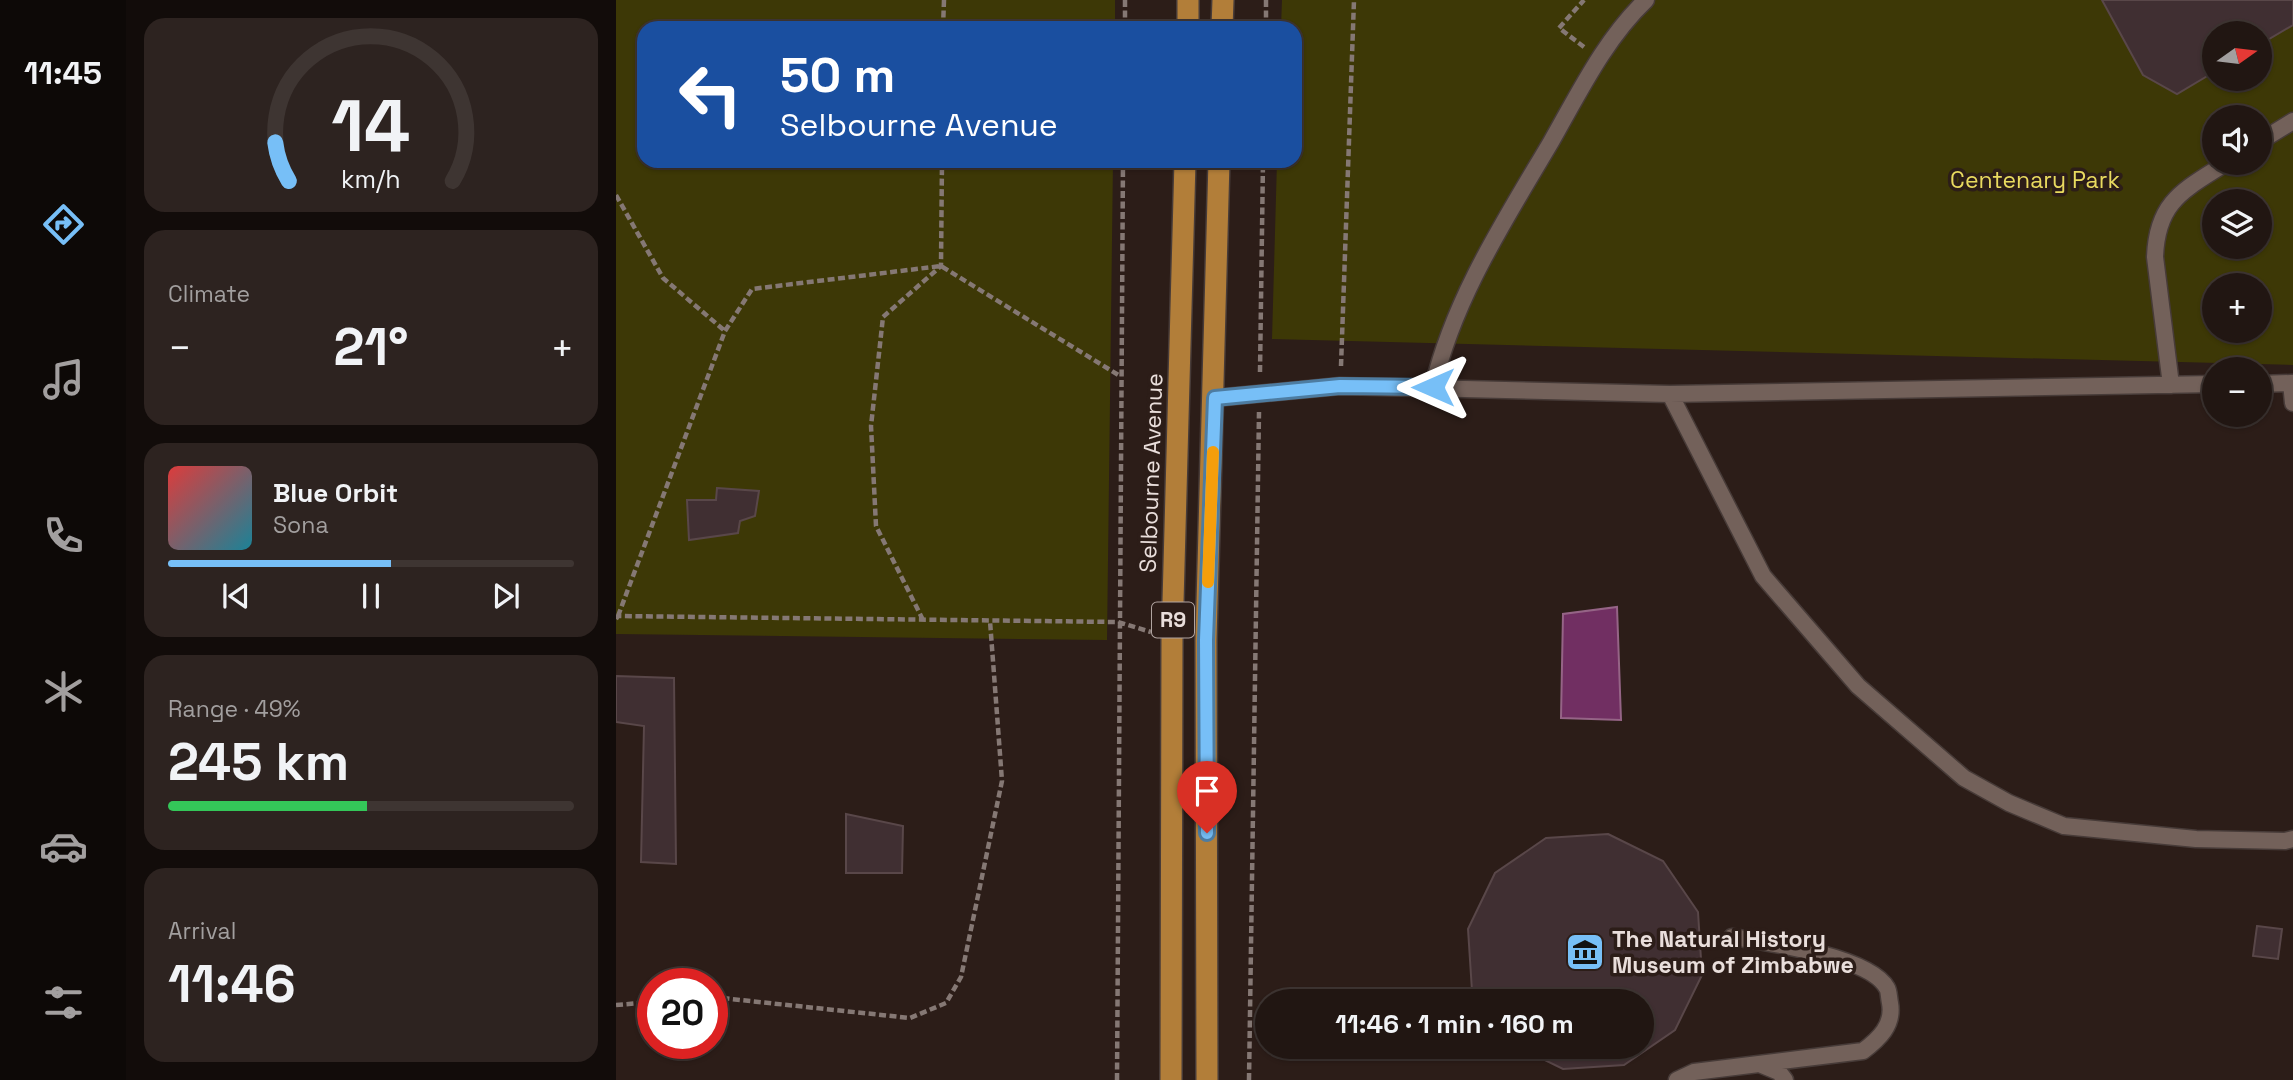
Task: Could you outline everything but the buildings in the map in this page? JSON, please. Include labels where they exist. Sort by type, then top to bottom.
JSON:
[{"type":"highway","points":[[1188,0],[1188,21]]},
{"type":"highway","points":[[1222,21],[1223,0]]},
{"type":"highway","name":"Selbourne Avenue","points":[[1171,1080],[1172,639],[1185,168]]},
{"type":"highway","name":"R9","points":[[1207,1080],[1206,640],[1215,398],[1219,168]]},
{"type":"lane","points":[[1433,387],[1442,348],[1481,263],[1599,58],[1633,12],[1646,0]]},
{"type":"lane","points":[[2272,134],[2293,121]]},
{"type":"lane","points":[[2171,385],[2155,257],[2156,236],[2177,194],[2207,175]]},
{"type":"lane","points":[[2272,384],[2292,383],[2293,403]]},
{"type":"lane","points":[[1215,398],[1340,386],[1670,394],[2202,384]]},
{"type":"lane","points":[[1670,394],[1763,576],[1858,686],[1964,778],[2009,803],[2064,826],[2196,839],[2293,839]]},
{"type":"lane","points":[[1677,1080],[1694,1072],[1863,1051],[1882,1037],[1891,1012],[1887,987],[1872,974],[1817,951],[1732,937]]},
{"type":"lane","points":[[1759,1064],[1779,1072],[1784,1080]]},
{"type":"path","points":[[943,21],[944,0]]},
{"type":"path","points":[[1125,0],[1125,21]]},
{"type":"path","points":[[1266,0],[1266,21]]},
{"type":"path","points":[[1340,386],[1354,0]]},
{"type":"path","points":[[1584,0],[1559,28],[1599,58]]},
{"type":"path","points":[[923,620],[876,526],[871,426],[883,317],[941,266],[942,168]]},
{"type":"path","points":[[1117,1080],[1123,168]]},
{"type":"path","points":[[1249,1080],[1264,168]]},
{"type":"path","points":[[616,195],[663,278],[725,331]]},
{"type":"path","points":[[1121,376],[941,266],[752,289],[725,331],[617,618],[1118,622],[1172,639]]},
{"type":"path","points":[[728,999],[910,1018],[946,1003],[961,977],[1002,781],[990,621]]},
{"type":"path","points":[[616,1005],[637,1003]]},
{"type":"green space","points":[[616,0],[1115,0],[1115,21],[637,21],[637,168],[1113,168],[1107,640],[616,634]]},
{"type":"green space","name":"Centenary Park","points":[[1282,0],[2293,0],[2293,365],[2272,364],[2272,357],[2202,357],[2202,363],[1272,339],[1277,168],[1302,168],[1302,21],[1281,21]]},
{"type":"shaded area","points":[[1617,607],[1621,720],[1561,718],[1563,614]]},
{"type":"slow traffic","points":[[1208,582],[1213,452]]},
{"type":"place","name":"The Natural History Museum of Zimbabwe","points":[[1585,952]]},
{"type":"route","points":[[1207,833],[1206,640],[1215,398],[1340,386],[1433,387]]}]
